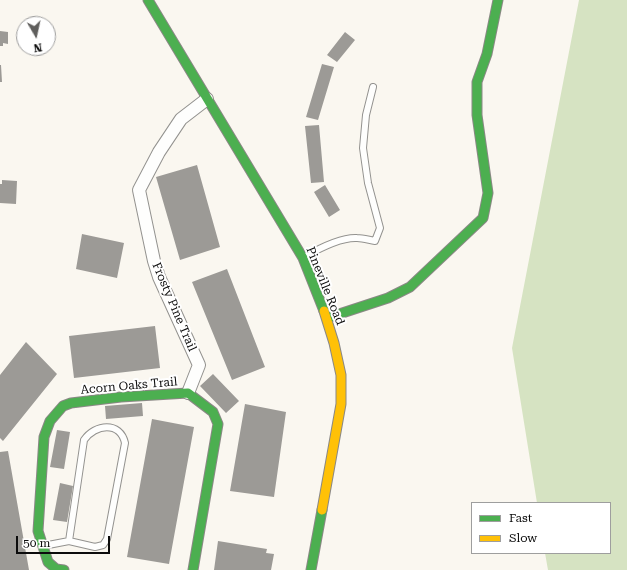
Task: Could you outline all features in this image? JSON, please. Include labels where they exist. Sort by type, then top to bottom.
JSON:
[{"type":"street","name":"Pineville Road","points":[[148,0],[303,258],[327,318],[341,375],[341,404],[311,570]]},
{"type":"street","points":[[327,318],[388,298],[410,286],[483,218],[488,193],[477,115],[476,82],[487,54],[498,0]]},
{"type":"street","name":"Frosty Pine Trail","points":[[188,393],[200,366],[159,277],[154,261],[139,190],[159,152],[181,119],[207,99]]},
{"type":"street","name":"Acorn Oaks Trail","points":[[64,570],[56,568],[48,562],[38,530],[44,437],[50,421],[63,406],[71,403],[106,398],[188,393],[213,412],[218,424],[193,570]]},
{"type":"lane","points":[[303,258],[319,249],[337,242],[355,238],[375,241],[380,228],[368,183],[363,148],[366,115],[373,86]]},
{"type":"lane","points":[[42,546],[69,541],[95,547],[103,545],[107,539],[125,444],[123,435],[117,430],[108,428],[98,429],[89,433],[84,440],[69,541]]},
{"type":"green space","points":[[579,0],[627,0],[627,570],[548,570],[545,554],[611,554],[611,502],[537,502],[512,348]]},
{"type":"building","points":[[0,31],[8,32],[8,44],[3,43],[3,46],[0,46]]},
{"type":"building","points":[[345,32],[355,40],[337,62],[327,55]]},
{"type":"building","points":[[322,64],[334,67],[318,120],[306,117]]},
{"type":"building","points":[[1,65],[2,82],[0,82]]},
{"type":"building","points":[[319,125],[324,182],[311,183],[305,126]]},
{"type":"building","points":[[197,165],[220,247],[180,260],[156,177]]},
{"type":"building","points":[[2,180],[17,181],[16,204],[0,203],[0,184],[2,184]]},
{"type":"building","points":[[325,185],[340,210],[329,217],[314,192]]},
{"type":"building","points":[[82,234],[124,243],[117,278],[76,269]]},
{"type":"building","points":[[227,269],[265,367],[232,380],[192,282]]},
{"type":"building","points":[[155,326],[160,368],[74,378],[69,336]]},
{"type":"building","points":[[26,342],[57,374],[3,441],[0,438],[0,375]]},
{"type":"building","points":[[213,374],[239,401],[226,413],[200,386]]},
{"type":"building","points":[[142,403],[143,416],[106,419],[105,406]]},
{"type":"building","points":[[245,404],[286,412],[274,497],[230,491]]},
{"type":"building","points":[[152,419],[194,427],[169,564],[127,557]]},
{"type":"building","points":[[57,430],[70,432],[64,469],[50,467]]},
{"type":"building","points":[[8,451],[29,570],[0,570],[0,452]]},
{"type":"building","points":[[60,483],[73,486],[67,522],[53,520]]},
{"type":"building","points":[[218,541],[267,549],[266,553],[274,554],[271,570],[214,570]]},
{"type":"traffic: fast","points":[[148,0],[303,258],[324,311]]},
{"type":"traffic: fast","points":[[327,318],[388,298],[410,287],[483,218],[488,193],[477,115],[477,82],[487,54],[498,0]]},
{"type":"traffic: fast","points":[[64,570],[56,569],[48,562],[38,531],[44,437],[50,421],[63,406],[71,403],[121,397],[188,393],[213,412],[218,424],[193,570]]},
{"type":"traffic: fast","points":[[311,570],[322,510]]},
{"type":"traffic: slow","points":[[322,510],[341,404],[341,375],[334,343],[324,311]]}]
